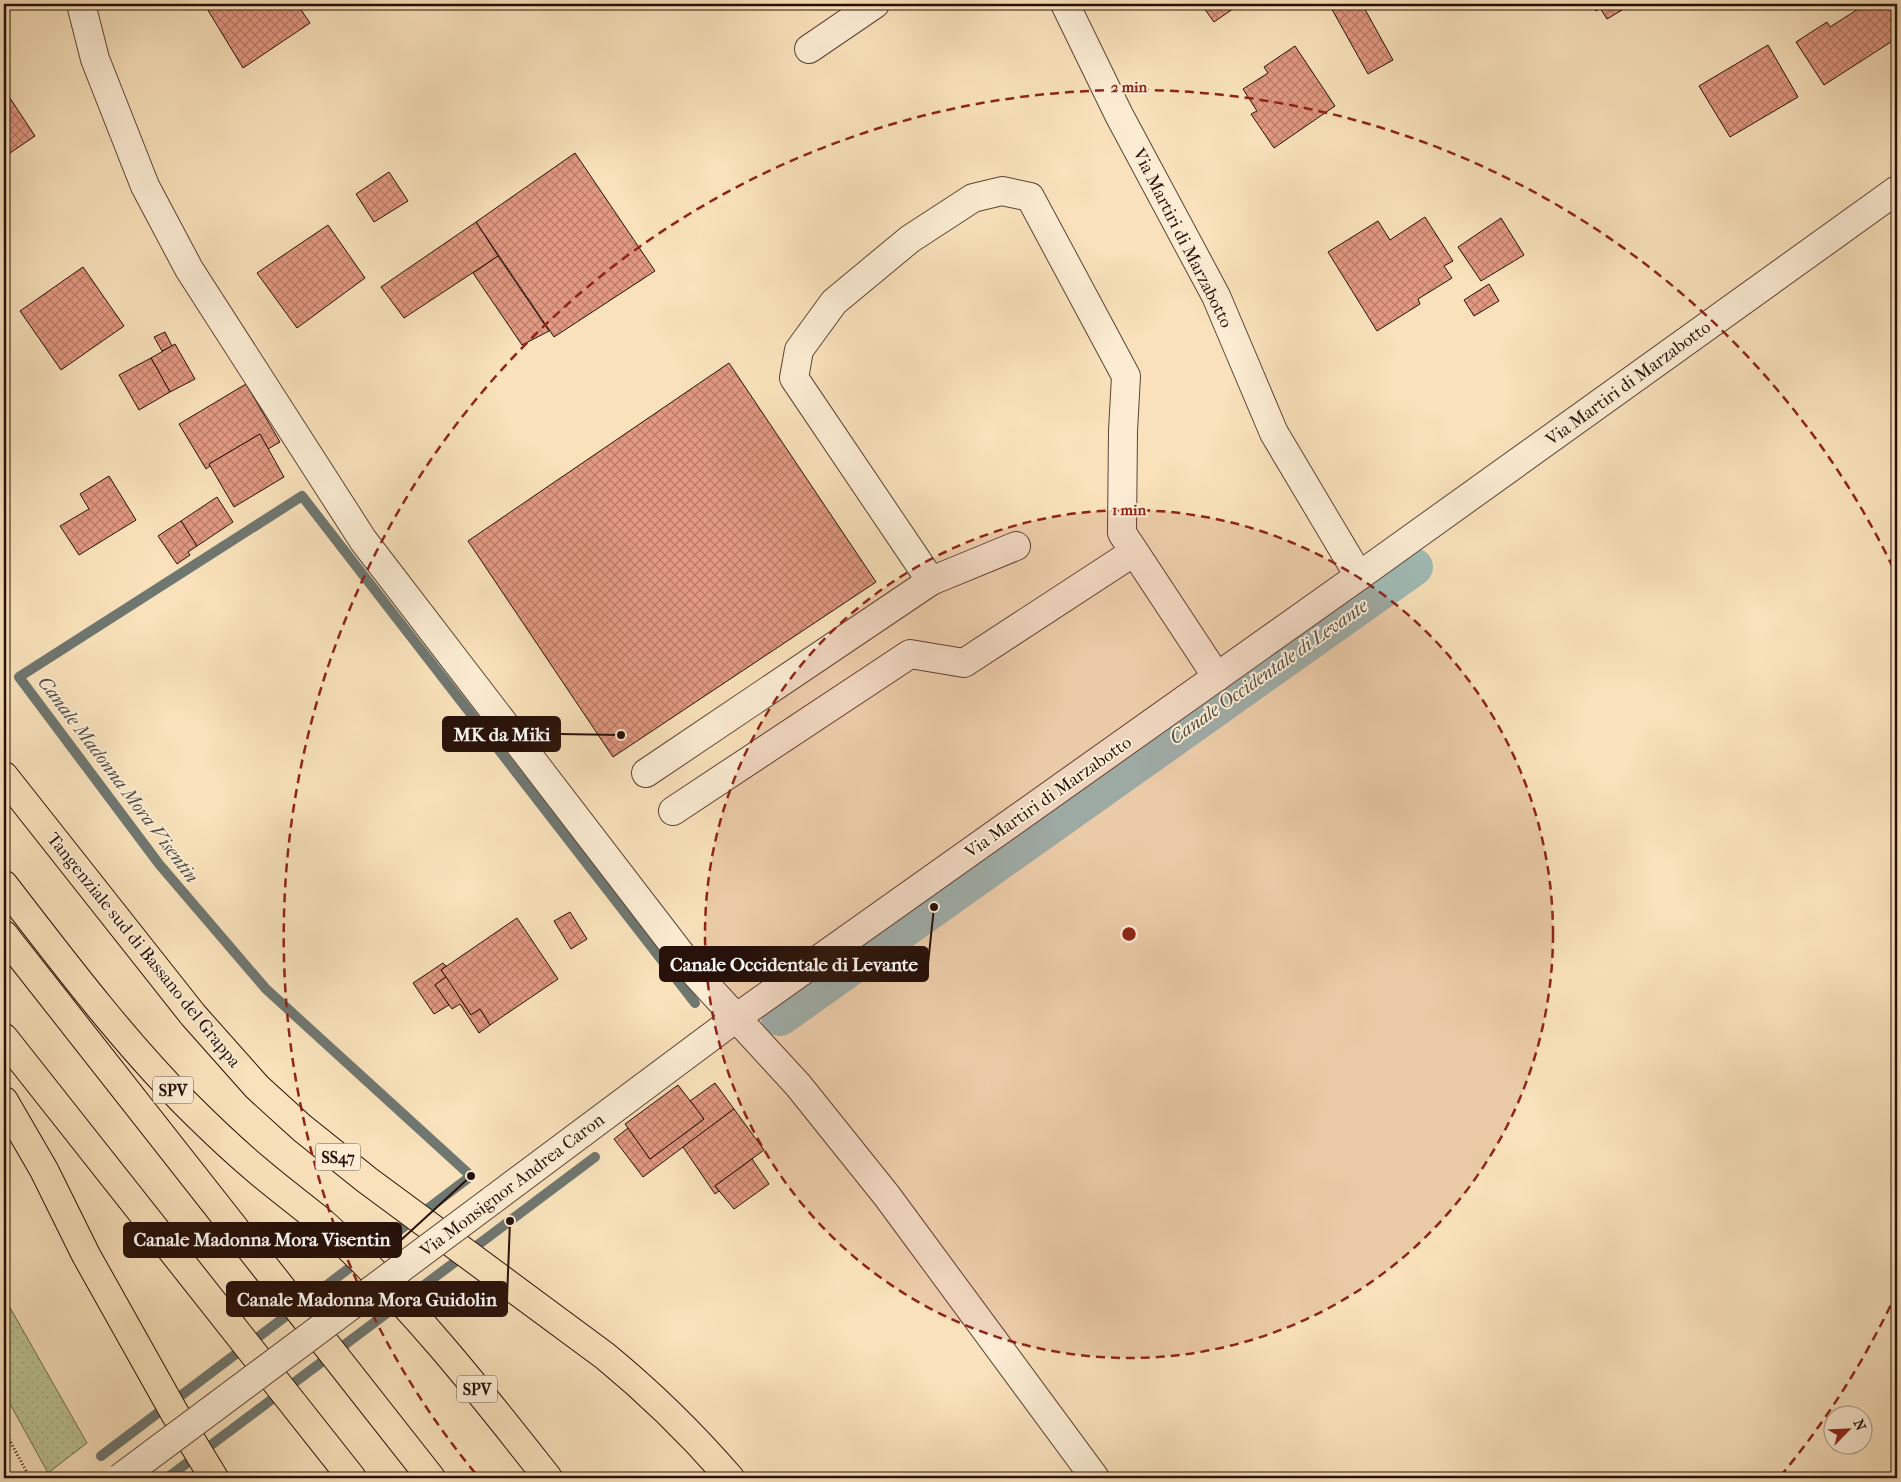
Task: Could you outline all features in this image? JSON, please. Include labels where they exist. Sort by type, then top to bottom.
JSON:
[{"type":"highway","name":"Tangenziale sud di Bassano del Grappa","points":[[4,776],[193,1015],[257,1087],[302,1128],[360,1175],[623,1371],[686,1430],[730,1478]]},
{"type":"highway","name":"SPV","points":[[4,885],[136,1051],[219,1136],[323,1224],[402,1304],[476,1388],[548,1478]]},
{"type":"highway","name":"SPV","points":[[4,935],[431,1478]]},
{"type":"highway","points":[[4,1038],[352,1478]]},
{"type":"highway","points":[[4,1101],[44,1170],[86,1255],[174,1412],[214,1478]]},
{"type":"street","points":[[81,4],[95,59],[145,186],[189,269],[364,540],[696,974],[798,1085],[887,1196],[1095,1478]]},
{"type":"street","points":[[809,49],[875,4]]},
{"type":"street","name":"Via Martiri di Marzabotto","points":[[1065,4],[1118,115],[1216,296],[1274,433],[1360,576]]},
{"type":"street","name":"Via Martiri di Marzabotto","points":[[736,1018],[1360,576],[1897,190]]},
{"type":"street","points":[[931,581],[794,378],[799,350],[834,302],[910,239],[973,198],[1002,191],[1030,197],[1126,376],[1123,431],[1122,533],[1217,677]]},
{"type":"street","points":[[646,772],[931,581],[1016,546]]},
{"type":"street","points":[[673,810],[910,654],[964,664],[1134,552]]},
{"type":"street","name":"Via Monsignor Andrea Caron","points":[[120,1478],[736,1018]]},
{"type":"path","points":[[4,1430],[30,1478]]},
{"type":"green space","points":[[4,1297],[87,1443],[48,1473],[4,1393]]},
{"type":"building","points":[[210,4],[297,4],[310,23],[243,68],[206,7]]},
{"type":"building","points":[[1201,4],[1240,4],[1214,22]]},
{"type":"building","points":[[1329,4],[1362,4],[1393,60],[1368,74]]},
{"type":"building","points":[[1592,4],[1607,4],[1596,11]]},
{"type":"building","points":[[1607,4],[1632,4],[1607,19],[1600,8]]},
{"type":"building","points":[[1866,4],[1897,4],[1897,38],[1824,85],[1796,42],[1827,22],[1830,27]]},
{"type":"building","points":[[1768,45],[1798,97],[1730,137],[1699,86]]},
{"type":"building","points":[[1295,46],[1335,106],[1274,148],[1251,114],[1257,111],[1243,89],[1268,73],[1264,67]]},
{"type":"building","points":[[4,89],[35,136],[4,157]]},
{"type":"building","points":[[575,153],[655,271],[554,337],[476,222]]},
{"type":"building","points":[[389,172],[408,201],[374,222],[356,194]]},
{"type":"building","points":[[1425,217],[1453,261],[1444,266],[1452,278],[1418,299],[1420,304],[1377,331],[1328,252],[1378,221],[1390,240]]},
{"type":"building","points":[[1501,218],[1524,255],[1481,281],[1458,247]]},
{"type":"building","points":[[476,222],[498,256],[404,318],[381,287]]},
{"type":"building","points":[[328,225],[365,278],[297,328],[257,273]]},
{"type":"building","points":[[498,256],[549,331],[522,345],[473,273]]},
{"type":"building","points":[[83,267],[124,326],[61,370],[20,311]]},
{"type":"building","points":[[1489,284],[1499,301],[1474,316],[1464,300]]},
{"type":"building","points":[[165,332],[172,346],[162,351],[154,337]]},
{"type":"building","points":[[175,344],[195,379],[170,392],[151,358]]},
{"type":"building","points":[[151,358],[170,392],[139,410],[119,375]]},
{"type":"building","points":[[729,363],[876,582],[613,757],[468,541]]},
{"type":"building","points":[[246,384],[280,442],[268,449],[260,434],[209,464],[210,466],[206,469],[179,424]]},
{"type":"building","points":[[260,434],[284,477],[234,507],[209,464]]},
{"type":"building","points":[[109,476],[136,520],[79,555],[60,526],[89,509],[80,494]]},
{"type":"building","points":[[217,497],[233,522],[197,546],[181,521]]},
{"type":"building","points":[[181,521],[197,546],[188,552],[190,555],[177,564],[158,536]]},
{"type":"building","points":[[570,912],[587,939],[571,949],[554,921]]},
{"type":"building","points":[[517,918],[558,979],[490,1025],[480,1009],[471,1015],[441,970]]},
{"type":"building","points":[[443,963],[446,966],[441,970],[446,977],[435,985],[449,1005],[434,1014],[413,983]]},
{"type":"building","points":[[446,977],[471,1015],[480,1009],[490,1025],[479,1033],[460,1004],[452,1009],[435,985]]},
{"type":"building","points":[[715,1083],[734,1109],[643,1177],[614,1139],[628,1128],[650,1159],[704,1119],[690,1101]]},
{"type":"building","points":[[678,1085],[704,1119],[650,1159],[625,1124]]},
{"type":"building","points":[[734,1109],[764,1150],[715,1186],[719,1191],[715,1194],[683,1147]]},
{"type":"building","points":[[752,1159],[769,1184],[734,1209],[715,1186]]},
{"type":"waterway","name":"Canale Madonna Mora Visentin","points":[[101,1456],[471,1176],[266,989],[159,864],[19,677],[302,496],[695,1003]]},
{"type":"waterway","name":"Canale Occidentale di Levante","points":[[780,1017],[1414,567]]},
{"type":"waterway","points":[[167,1478],[595,1157]]},
{"type":"place","name":"MK da Miki","points":[[621,735]]},
{"type":"place","name":"Canale Occidentale di Levante","points":[[934,907]]},
{"type":"place","name":"Canale Madonna Mora Visentin","points":[[471,1176]]},
{"type":"place","name":"Canale Madonna Mora Guidolin","points":[[510,1221]]}]
